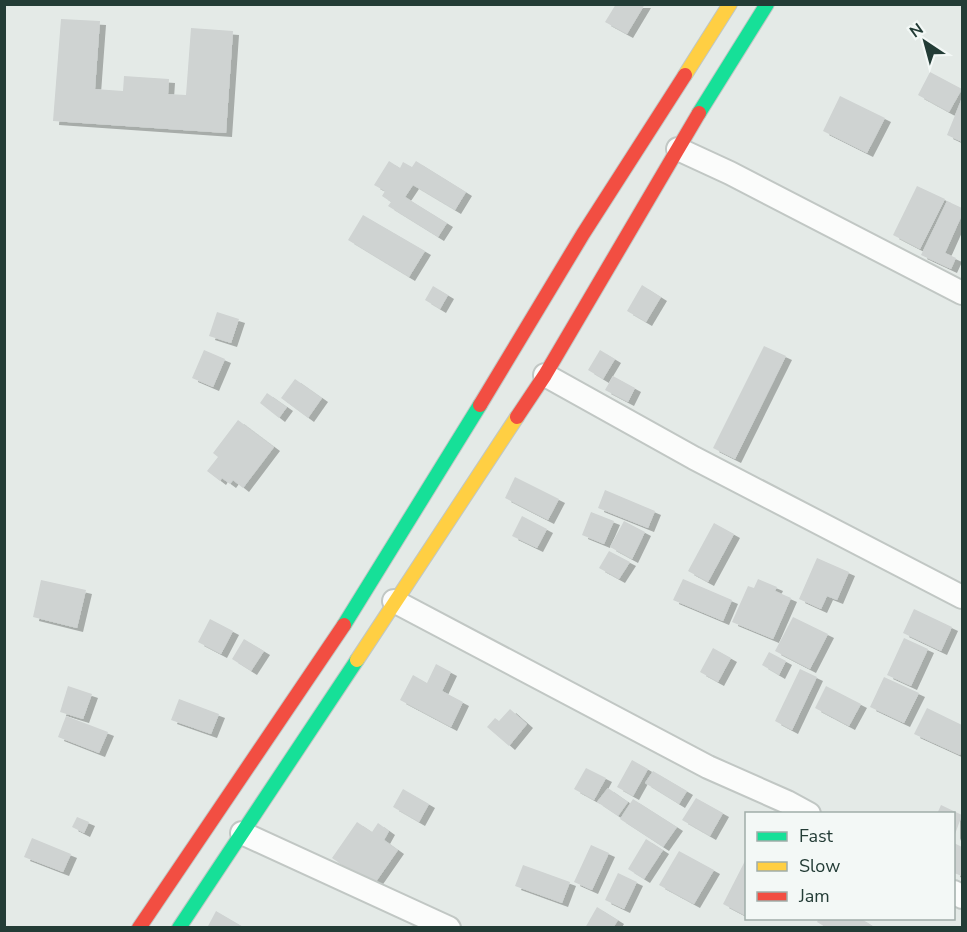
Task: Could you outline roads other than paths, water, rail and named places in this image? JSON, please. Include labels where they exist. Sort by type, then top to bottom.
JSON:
[{"type":"street","points":[[139,927],[339,633],[583,234],[730,4]]},
{"type":"street","points":[[179,927],[545,375],[678,149],[767,4]]},
{"type":"street","points":[[678,149],[730,173],[963,293]]},
{"type":"street","points":[[545,375],[694,458],[963,597]]},
{"type":"street","points":[[394,601],[708,767],[807,812]]},
{"type":"street","points":[[212,819],[222,863]]},
{"type":"street","points":[[242,833],[449,927]]}]
